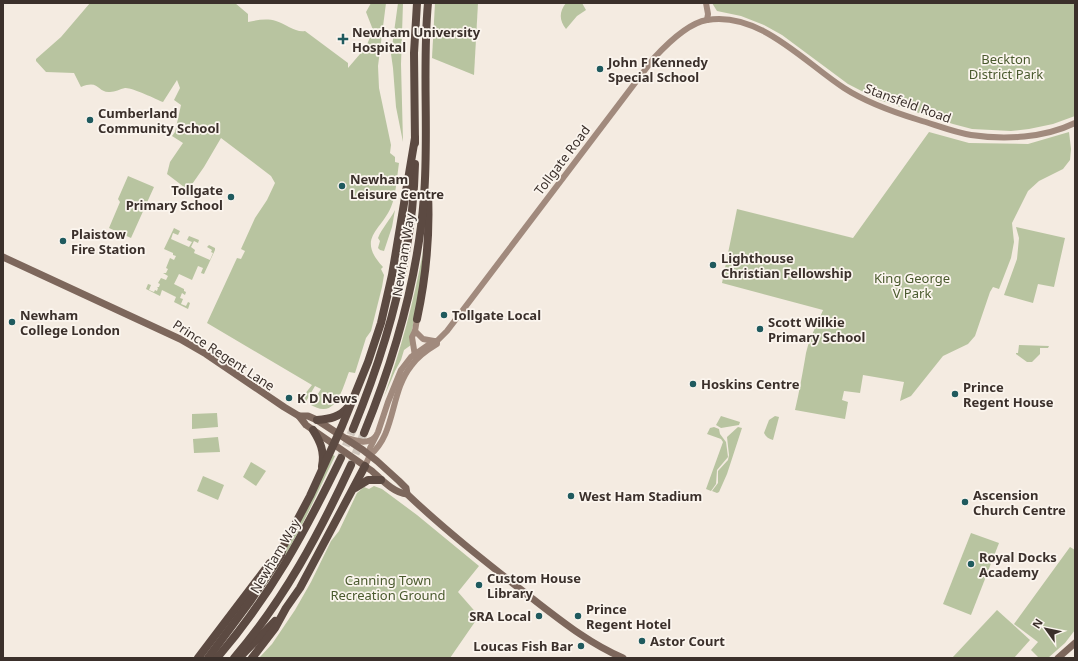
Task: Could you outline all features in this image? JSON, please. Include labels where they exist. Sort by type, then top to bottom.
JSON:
[{"type":"highway","name":"Newham Way","points":[[353,429],[387,337],[401,282],[406,253],[413,196],[415,138],[414,53],[417,3]]},
{"type":"highway","name":"Newham Way","points":[[364,433],[389,368],[405,312],[412,284],[421,226],[424,197],[426,145],[425,67],[428,3]]},
{"type":"highway","points":[[208,658],[262,584],[281,554],[283,547],[319,476],[342,436],[381,323],[392,275],[415,138]]},
{"type":"highway","points":[[417,319],[427,264],[430,235],[426,145]]},
{"type":"highway","points":[[317,420],[328,420],[339,415],[353,402]]},
{"type":"highway","points":[[312,430],[320,443],[322,452],[323,460],[319,476]]},
{"type":"highway","name":"Newham Way","points":[[217,658],[246,623],[283,569],[314,513],[341,458]]},
{"type":"highway","name":"Newham Way","points":[[234,658],[261,624],[294,576],[358,464]]},
{"type":"highway","points":[[252,658],[275,628],[310,571],[353,490],[358,464]]},
{"type":"highway","points":[[353,490],[368,480],[381,480]]},
{"type":"highway","points":[[198,658],[283,547]]},
{"type":"highway","points":[[239,658],[256,642],[286,608]]},
{"type":"main road","name":"Prince Regent Lane","points":[[3,257],[180,339],[206,354],[299,416],[312,430],[401,494],[407,494]]},
{"type":"main road","name":"Prince Regent Lane","points":[[299,416],[308,416],[317,420],[370,455],[406,488],[407,494],[466,547],[589,641],[623,658]]},
{"type":"main road","points":[[1058,658],[1075,643]]},
{"type":"street","points":[[706,3],[708,14],[707,20]]},
{"type":"street","name":"Stansfeld Road","points":[[707,20],[729,20],[742,22],[756,27],[786,45],[831,80],[858,97],[894,112],[956,131],[985,136],[1016,137],[1049,131],[1075,123]]},
{"type":"street","name":"Tollgate Road","points":[[370,455],[370,448],[377,436],[401,370],[407,361],[415,357],[443,336],[654,58],[679,34],[707,20]]},
{"type":"street","points":[[415,357],[412,336],[415,331],[417,319]]},
{"type":"street","points":[[415,331],[423,339],[436,341]]},
{"type":"street","name":"Tollgate Road","points":[[370,455],[378,448],[381,442],[400,385],[415,357]]},
{"type":"street","points":[[342,436],[367,442],[377,436]]},
{"type":"street","points":[[358,464],[370,455]]},
{"type":"green space","points":[[90,3],[235,3],[248,14],[248,22],[273,20],[295,30],[305,31],[348,63],[348,68],[366,47],[373,30],[366,12],[371,3],[386,3],[378,66],[379,88],[391,145],[390,153],[395,157],[395,162],[399,163],[393,202],[387,215],[373,235],[371,242],[371,249],[383,267],[381,269],[384,275],[371,331],[366,338],[355,373],[349,372],[340,395],[333,405],[328,408],[320,409],[311,405],[321,389],[315,386],[305,403],[300,400],[312,385],[207,323],[237,258],[241,259],[245,251],[241,249],[255,218],[267,200],[275,183],[271,176],[221,138],[188,190],[167,174],[170,162],[183,143],[172,136],[175,132],[181,105],[174,100],[180,88],[177,80],[163,102],[128,88],[114,92],[106,92],[95,85],[81,87],[74,73],[46,72],[36,61],[36,59],[61,37]]},
{"type":"green space","points":[[398,3],[403,3],[401,64],[403,142],[396,107],[391,54]]},
{"type":"green space","points":[[435,3],[478,3],[474,75],[432,58]]},
{"type":"green space","points":[[566,3],[582,3],[586,10],[577,16],[566,29],[561,19],[561,13]]},
{"type":"green space","name":"Beckton District Park","points":[[712,3],[1075,3],[1075,116],[1053,124],[1011,131],[972,129],[953,124],[879,100],[848,84],[782,35],[764,25],[741,16],[717,11]]},
{"type":"green space","name":"King George V Park","points":[[929,132],[969,143],[1028,144],[1069,132],[1071,149],[1070,160],[1063,169],[1039,181],[1028,191],[1012,223],[1014,242],[1011,258],[999,289],[993,287],[990,292],[975,336],[968,344],[943,356],[911,396],[900,401],[904,382],[863,375],[860,393],[844,391],[842,400],[848,402],[845,419],[795,410],[806,353],[812,334],[823,310],[722,283],[737,209],[853,238]]},
{"type":"green space","points":[[128,176],[154,187],[131,238],[109,228],[120,202],[118,199]]},
{"type":"green space","points":[[395,210],[392,227],[384,251],[380,250],[378,248],[380,241],[378,238]]},
{"type":"green space","points":[[1016,227],[1065,238],[1054,287],[1038,284],[1033,303],[1004,295],[1017,259],[1019,238]]},
{"type":"green space","points":[[174,228],[180,231],[178,235],[173,233],[171,239],[189,247],[192,242],[187,240],[189,236],[199,240],[198,243],[194,241],[191,247],[195,250],[194,253],[210,260],[213,253],[211,252],[212,250],[207,247],[209,245],[215,248],[215,250],[204,274],[201,273],[203,268],[198,266],[192,280],[179,274],[174,284],[184,289],[186,292],[185,295],[182,293],[180,298],[183,299],[181,304],[186,306],[188,302],[190,303],[188,309],[174,302],[176,297],[162,290],[160,296],[146,289],[148,284],[151,285],[149,290],[154,292],[155,290],[157,291],[157,287],[159,287],[160,284],[158,283],[161,278],[166,280],[168,276],[163,273],[166,273],[168,269],[166,268],[170,258],[174,260],[176,256],[164,249]]},
{"type":"green space","points":[[423,251],[421,289],[412,330],[411,345],[404,350],[384,397],[396,361],[416,288]]},
{"type":"green space","points":[[1019,345],[1049,346],[1048,348],[1040,348],[1040,354],[1032,362],[1027,362],[1016,354],[1018,353]]},
{"type":"green space","points":[[217,413],[218,427],[192,429],[192,414]]},
{"type":"green space","points":[[721,416],[740,422],[739,425],[721,428],[716,425]]},
{"type":"green space","points":[[775,416],[779,417],[773,440],[768,438],[764,433],[769,420]]},
{"type":"green space","points":[[714,427],[719,429],[720,434],[726,442],[728,457],[717,470],[716,484],[711,491],[706,489],[723,442],[721,439],[707,434],[710,428]]},
{"type":"green space","points":[[738,427],[742,428],[727,474],[719,492],[717,493],[712,491],[718,483],[718,471],[728,460],[729,455],[727,437]]},
{"type":"green space","points":[[218,437],[220,452],[194,453],[193,439]]},
{"type":"green space","points":[[333,455],[335,456],[289,549],[261,592],[225,640],[279,561]]},
{"type":"green space","points":[[251,462],[266,471],[256,486],[243,477]]},
{"type":"green space","points":[[203,476],[224,485],[218,500],[197,491]]},
{"type":"green space","name":"Canning Town Recreation Ground","points":[[374,486],[382,489],[417,515],[479,566],[458,592],[479,616],[450,658],[259,658],[272,644],[295,610],[311,582],[331,541],[339,531],[357,493],[364,487],[369,489]]},
{"type":"green space","points":[[971,533],[999,543],[971,615],[943,604]]},
{"type":"green space","points":[[1070,547],[1075,550],[1075,630],[1065,643],[1048,658],[1039,658],[1031,650],[1038,642],[1014,624]]},
{"type":"green space","points":[[997,610],[1030,640],[1014,658],[952,658]]},
{"type":"tunnel","points":[[341,457],[353,429]]},
{"type":"tunnel","points":[[351,465],[364,433]]},
{"type":"place","name":"Newham University Hospital","points":[[343,39]]},
{"type":"place","name":"John F Kennedy Special School","points":[[600,69]]},
{"type":"place","name":"Cumberland Community School","points":[[90,120]]},
{"type":"place","name":"Newham Leisure Centre","points":[[342,186]]},
{"type":"place","name":"Tollgate Primary School","points":[[231,197]]},
{"type":"place","name":"Plaistow Fire Station","points":[[63,241]]},
{"type":"place","name":"Lighthouse Christian Fellowship","points":[[713,265]]},
{"type":"place","name":"Tollgate Local","points":[[444,315]]},
{"type":"place","name":"Newham College London","points":[[12,322]]},
{"type":"place","name":"Scott Wilkie Primary School","points":[[760,329]]},
{"type":"place","name":"Hoskins Centre","points":[[693,384]]},
{"type":"place","name":"Prince Regent House","points":[[955,394]]},
{"type":"place","name":"K D News","points":[[289,398]]},
{"type":"place","name":"West Ham Stadium","points":[[571,496]]},
{"type":"place","name":"Ascension Church Centre","points":[[965,502]]},
{"type":"place","name":"Royal Docks Academy","points":[[971,564]]},
{"type":"place","name":"Custom House Library","points":[[479,585]]},
{"type":"place","name":"SRA Local","points":[[539,616]]},
{"type":"place","name":"Prince Regent Hotel","points":[[578,616]]},
{"type":"place","name":"Astor Court","points":[[642,641]]},
{"type":"place","name":"Loucas Fish Bar","points":[[581,646]]}]
